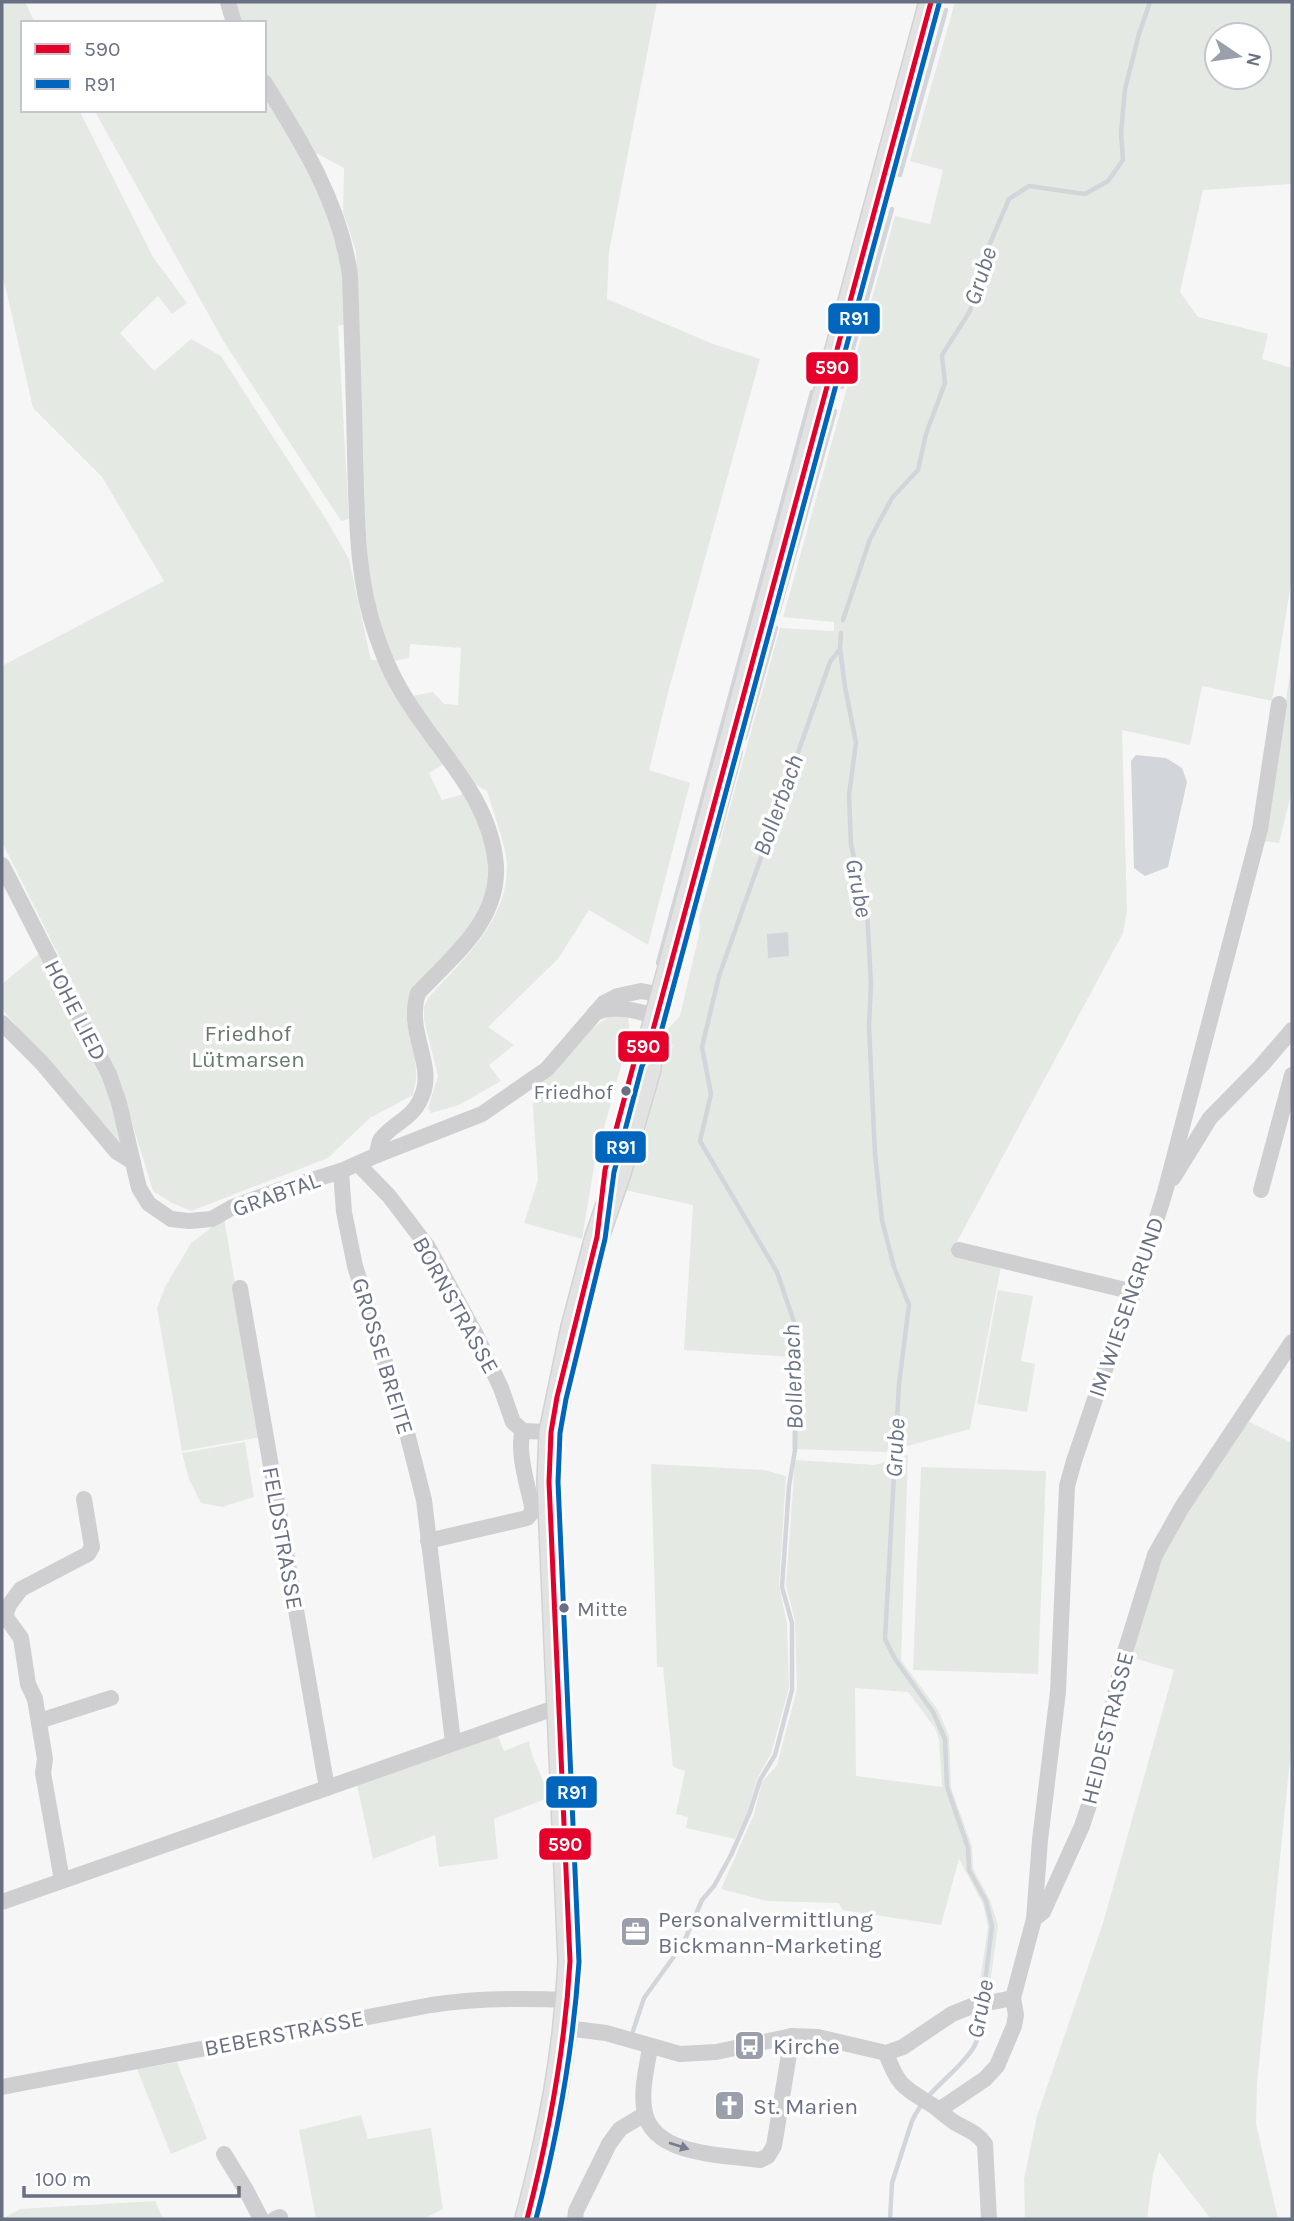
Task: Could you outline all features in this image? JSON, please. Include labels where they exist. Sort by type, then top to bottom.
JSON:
[{"type":"main road","points":[[527,2219],[556,2099],[566,2028],[570,1961],[550,1545],[548,1482],[551,1432],[568,1350],[597,1237],[605,1170],[634,1063],[657,1014],[931,2]]},
{"type":"street","points":[[228,2],[233,21]]},
{"type":"street","points":[[266,85],[318,175],[347,249],[357,538],[374,631],[400,689],[472,793],[485,818],[496,866],[492,899],[481,923],[418,993],[414,1019],[425,1087],[416,1108],[380,1140],[377,1155]]},
{"type":"street","name":"IM WIESENGRUND","points":[[1034,1919],[1040,1840],[1058,1692],[1067,1486],[1134,1292],[1165,1192],[1260,829],[1279,704]]},
{"type":"street","name":"HOHE LIED","points":[[2,865],[109,1074],[133,1162]]},
{"type":"street","name":"GRABTAL","points":[[133,1162],[139,1188],[149,1205],[171,1219],[212,1219],[233,1207],[341,1171],[482,1114],[547,1069],[604,1003],[618,996],[641,991],[657,1014]]},
{"type":"street","points":[[2,1023],[42,1063],[117,1152],[133,1162]]},
{"type":"street","points":[[1165,1192],[1210,1118],[1292,1030]]},
{"type":"street","points":[[1261,1190],[1292,1075]]},
{"type":"street","name":"BORNSTRASSE","points":[[358,1164],[389,1196],[428,1247],[475,1333],[501,1388],[513,1422],[523,1431]]},
{"type":"street","name":"GROSSE BREITE","points":[[341,1171],[344,1213],[355,1266],[406,1429],[424,1500],[453,1742]]},
{"type":"street","points":[[959,1250],[1134,1292]]},
{"type":"street","name":"FELDSTRASSE","points":[[240,1288],[327,1788]]},
{"type":"street","name":"HEIDESTRASSE","points":[[935,2107],[985,2079],[997,2066],[1014,2026],[1016,2015],[1013,1998],[1034,1919],[1043,1912],[1082,1826],[1094,1790],[1124,1655],[1155,1555],[1182,1507],[1292,1342]]},
{"type":"street","points":[[428,1541],[531,1516],[533,1511],[521,1437],[523,1431],[551,1432]]},
{"type":"street","points":[[62,1880],[43,1773],[46,1759],[35,1699],[28,1684],[21,1639],[4,1617],[21,1588],[88,1554],[92,1547],[84,1499]]},
{"type":"street","points":[[39,1721],[111,1698]]},
{"type":"street","points":[[2,1902],[453,1742],[559,1708]]},
{"type":"street","name":"BEBERSTRASSE","points":[[5,2083],[430,2005],[501,1998],[568,2000]]},
{"type":"street","points":[[566,2028],[606,2033],[680,2054],[716,2052],[792,2036],[818,2037],[886,2053],[903,2047],[952,2014],[1013,1998]]},
{"type":"street","points":[[650,2047],[644,2097],[645,2114],[649,2125],[658,2136],[684,2149],[760,2160],[768,2156],[774,2146],[792,2036]]},
{"type":"street","points":[[886,2053],[900,2083],[952,2121],[979,2136],[985,2144],[989,2219]]},
{"type":"street","points":[[575,2219],[576,2211],[609,2144],[620,2129],[645,2114]]},
{"type":"street","points":[[224,2154],[261,2219]]},
{"type":"green space","name":"Friedhof Lütmarsen","points":[[2,2],[25,2],[34,21],[21,21],[21,112],[80,112],[153,257],[187,303],[172,314],[158,296],[120,333],[154,371],[191,339],[221,356],[349,559],[371,660],[382,660],[446,763],[429,773],[442,800],[464,794],[479,818],[483,833],[489,875],[482,907],[461,939],[412,990],[408,1001],[407,1022],[416,1067],[413,1095],[370,1118],[328,1158],[191,1211],[153,1191],[115,1068],[2,842],[2,666],[164,581],[102,477],[33,408],[2,278]]},
{"type":"green space","points":[[234,2],[657,2],[609,252],[607,299],[713,344],[760,359],[649,770],[690,783],[648,945],[589,910],[558,959],[488,1027],[514,1045],[489,1065],[501,1081],[459,1105],[431,1113],[428,1108],[438,1076],[424,1020],[424,1007],[428,998],[469,954],[492,921],[505,885],[506,858],[487,791],[467,780],[412,696],[433,692],[444,704],[458,705],[461,648],[410,644],[409,658],[394,661],[371,588],[360,450],[356,251],[343,212],[344,168],[312,151],[266,73],[266,21],[240,21]]},
{"type":"green space","points":[[955,2],[1292,2],[1292,184],[1203,190],[1180,292],[1198,317],[1268,334],[1262,359],[1292,368],[1292,577],[1272,701],[1202,686],[1190,745],[1122,730],[1127,911],[1123,933],[951,1253],[1001,1266],[970,1429],[886,1452],[792,1449],[793,1357],[684,1350],[693,1205],[625,1190],[631,1181],[625,1180],[662,1051],[670,1053],[673,1045],[664,1042],[667,1030],[680,1016],[700,930],[699,918],[780,628],[834,631],[834,622],[783,617],[895,216],[930,224],[943,170],[910,161]]},
{"type":"green space","points":[[266,93],[328,204],[343,249],[348,324],[338,326],[349,519],[341,521],[224,342],[95,112],[266,112]]},
{"type":"green space","points":[[1292,661],[1292,790],[1279,843],[1264,841]]},
{"type":"green space","points":[[41,952],[101,1072],[123,1143],[115,1141],[2,1009],[2,984]]},
{"type":"green space","points":[[613,1015],[628,1018],[630,1033],[595,1161],[582,1239],[524,1223],[538,1180],[532,1095],[590,1030]]},
{"type":"green space","points":[[224,1218],[261,1437],[182,1451],[157,1308],[165,1287],[191,1243]]},
{"type":"green space","points":[[998,1290],[1033,1296],[1021,1361],[1035,1364],[1027,1412],[977,1404]]},
{"type":"green space","points":[[1248,1421],[1292,1443],[1292,1740],[1257,2084],[1256,2124],[1278,2219],[1211,2219],[1159,2152],[1147,2219],[1025,2219],[1024,2179],[1037,2116],[1103,1923],[1174,1670],[1130,1657],[1162,1557],[1190,1506]]},
{"type":"green space","points":[[245,1442],[254,1497],[222,1507],[201,1503],[189,1479],[182,1453]]},
{"type":"green space","points":[[908,1455],[901,1660],[938,1710],[949,1736],[951,1788],[972,1846],[973,1869],[990,1900],[998,1925],[989,1992],[978,1994],[988,1927],[983,1904],[959,1859],[941,1925],[842,1910],[839,1903],[767,1901],[721,1889],[754,1814],[762,1782],[777,1765],[797,1689],[795,1621],[786,1585],[795,1460],[875,1465]],"holes":[[[855,1688],[908,1692],[935,1728],[939,1739],[942,1787],[856,1776]]]},
{"type":"green space","points":[[651,1464],[764,1470],[786,1476],[779,1586],[787,1623],[789,1688],[771,1754],[757,1779],[748,1812],[735,1839],[686,1828],[688,1817],[676,1814],[685,1771],[673,1767],[663,1667],[657,1667]]},
{"type":"green space","points":[[921,1467],[1046,1471],[1038,1674],[913,1670]]},
{"type":"green space","points":[[498,1736],[504,1751],[529,1741],[548,1798],[494,1819],[498,1859],[439,1867],[435,1835],[373,1859],[357,1785]]},
{"type":"green space","points":[[177,2062],[207,2139],[171,2154],[137,2069]]},
{"type":"green space","points":[[361,2115],[368,2139],[431,2128],[443,2209],[423,2219],[316,2219],[299,2130]]},
{"type":"green space","points":[[155,2201],[163,2219],[2,2219],[20,2209]]},
{"type":"shaded area","points":[[1136,755],[1166,758],[1182,768],[1187,782],[1168,867],[1145,876],[1134,868],[1131,761]]},
{"type":"shaded area","points":[[788,932],[789,956],[768,958],[767,934]]},
{"type":"waterway","name":"Grube","points":[[843,620],[870,539],[892,498],[918,470],[926,434],[945,383],[942,355],[970,311],[988,248],[1009,199],[1029,186],[1085,194],[1108,181],[1123,160],[1121,133],[1125,89],[1150,2]]},
{"type":"waterway","points":[[900,175],[946,10]]},
{"type":"waterway","points":[[842,387],[892,209]]},
{"type":"waterway","points":[[658,963],[812,392]]},
{"type":"waterway","points":[[778,613],[835,411]]},
{"type":"waterway","points":[[745,738],[776,628]]},
{"type":"waterway","name":"Grube","points":[[841,633],[840,648],[845,687],[856,743],[849,795],[851,845],[867,910],[875,1154],[882,1220],[894,1267],[909,1305],[899,1384],[885,1639],[895,1659],[933,1712],[945,1739],[947,1787],[968,1848],[969,1870],[986,1901],[992,1926],[983,1999]]},
{"type":"waterway","name":"Bollerbach","points":[[633,2031],[644,1998],[683,1944],[702,1900],[714,1886],[731,1855],[750,1812],[760,1780],[775,1755],[792,1690],[792,1623],[782,1587],[789,1486],[795,1450],[794,1322],[777,1272],[700,1141],[711,1094],[702,1047],[719,976],[830,662],[840,649]]},
{"type":"waterway","points":[[718,837],[741,752]]},
{"type":"waterway","name":"Grube","points":[[890,2219],[892,2183],[912,2121],[925,2100],[972,2050],[983,2008]]},
{"type":"transit line","name":"590","points":[[527,2219],[555,2091],[570,1961],[549,1482],[551,1432],[557,1397],[597,1237],[605,1170],[634,1063],[653,1030],[931,2]]},
{"type":"transit line","name":"R91","points":[[536,2219],[563,2091],[579,1962],[558,1482],[560,1433],[566,1399],[605,1239],[614,1172],[642,1066],[661,1032],[939,4]]},
{"type":"place","name":"Friedhof","points":[[626,1091]]},
{"type":"place","name":"Mitte","points":[[564,1608]]},
{"type":"place","name":"Personalvermittlung Bickmann-Marketing","points":[[635,1932]]},
{"type":"place","name":"Kirche","points":[[750,2046]]},
{"type":"place","name":"St. Marien","points":[[730,2106]]}]
